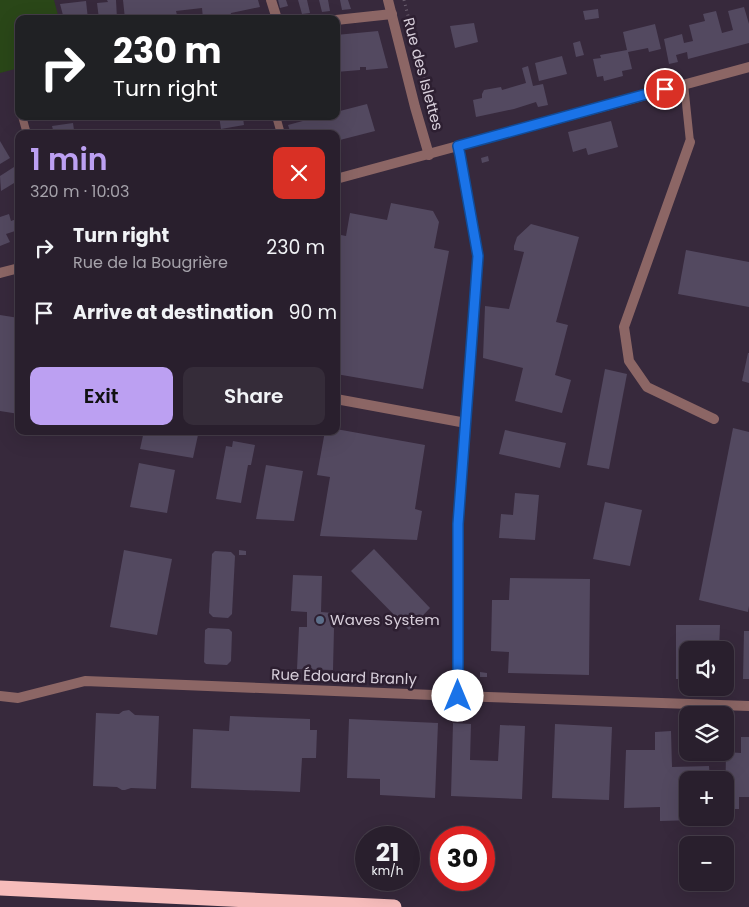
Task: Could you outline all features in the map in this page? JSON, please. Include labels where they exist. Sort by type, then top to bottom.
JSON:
[{"type":"highway","points":[[0,888],[394,907]]},
{"type":"street","points":[[271,0],[276,15]]},
{"type":"street","name":"Rue des Islettes","points":[[388,0],[429,155]]},
{"type":"street","points":[[340,20],[392,14]]},
{"type":"street","points":[[340,178],[749,67]]},
{"type":"street","points":[[690,142],[624,327],[628,361],[647,386],[714,419]]},
{"type":"street","points":[[458,146],[478,256],[458,524],[458,696]]},
{"type":"street","points":[[0,273],[15,269]]},
{"type":"street","points":[[340,400],[466,423]]},
{"type":"street","name":"Rue Édouard Branly","points":[[0,696],[18,698],[85,681],[749,706]]},
{"type":"lane","points":[[684,84],[690,142]]},
{"type":"green space","points":[[0,0],[54,0],[58,15],[15,15],[15,69],[0,73]]},
{"type":"building","points":[[107,0],[116,0],[117,15],[98,15],[97,3],[108,2]]},
{"type":"building","points":[[123,0],[258,0],[260,7],[231,13],[231,15],[203,15],[202,8],[176,11],[177,15],[125,15]]},
{"type":"building","points":[[278,0],[286,0],[288,6],[280,8]]},
{"type":"building","points":[[298,0],[307,0],[310,13],[302,14]]},
{"type":"building","points":[[319,0],[328,0],[330,11],[322,12]]},
{"type":"building","points":[[340,0],[348,0],[351,9],[342,10]]},
{"type":"building","points":[[86,1],[88,15],[63,15],[60,4]]},
{"type":"building","points":[[744,7],[749,24],[749,43],[688,59],[687,52],[676,55],[678,62],[669,64],[664,39],[682,34],[684,43],[693,41],[689,25],[705,21],[703,14],[716,11],[722,33],[733,30],[728,11]]},
{"type":"building","points":[[598,9],[599,18],[585,20],[583,11]]},
{"type":"building","points":[[474,23],[478,42],[455,48],[450,26]]},
{"type":"building","points":[[655,24],[661,49],[649,52],[648,48],[628,52],[632,69],[622,71],[623,76],[604,81],[603,76],[597,77],[593,59],[601,58],[600,55],[627,50],[623,32]]},
{"type":"building","points":[[378,31],[388,68],[366,70],[366,67],[360,67],[360,70],[340,72],[340,35]]},
{"type":"building","points":[[580,41],[584,55],[576,57],[573,43]]},
{"type":"building","points":[[562,56],[567,74],[539,81],[535,63]]},
{"type":"building","points":[[528,66],[533,86],[543,84],[548,105],[538,107],[536,102],[476,117],[473,100],[482,98],[484,90],[501,87],[502,90],[526,83],[522,68]]},
{"type":"building","points":[[367,104],[375,131],[340,140],[340,130],[290,130],[288,125],[306,120],[340,120],[340,111]]},
{"type":"building","points":[[220,120],[243,120],[244,125],[221,129]]},
{"type":"building","points":[[611,121],[618,147],[588,155],[586,148],[573,152],[568,132]]},
{"type":"building","points":[[73,123],[74,130],[53,130],[52,126]]},
{"type":"building","points":[[0,141],[10,158],[0,164]]},
{"type":"building","points":[[488,156],[489,161],[482,163],[481,158]]},
{"type":"building","points":[[14,167],[15,168],[15,182],[1,191],[0,176]]},
{"type":"building","points":[[391,203],[433,211],[439,222],[434,248],[449,251],[423,389],[340,375],[340,235],[346,236],[350,213],[387,220]]},
{"type":"building","points":[[9,214],[11,221],[15,220],[15,231],[6,234],[10,242],[0,246],[0,217]]},
{"type":"building","points":[[531,224],[579,237],[556,322],[568,325],[555,375],[571,380],[562,413],[515,401],[523,368],[483,358],[485,306],[509,309],[524,252],[514,250],[514,246],[517,237]]},
{"type":"building","points":[[686,250],[749,262],[749,307],[678,294]]},
{"type":"building","points":[[0,315],[15,317],[15,413],[0,411]]},
{"type":"building","points":[[749,353],[749,383],[742,381]]},
{"type":"building","points":[[605,369],[627,374],[609,469],[587,465]]},
{"type":"building","points":[[733,428],[749,432],[748,612],[699,600]]},
{"type":"building","points":[[340,430],[425,445],[415,509],[422,511],[417,540],[320,536],[330,477],[317,475],[324,435],[340,435]]},
{"type":"building","points":[[505,430],[566,443],[560,468],[499,454]]},
{"type":"building","points":[[143,435],[198,435],[193,458],[140,449]]},
{"type":"building","points":[[233,441],[255,445],[251,465],[248,465],[241,503],[216,499],[226,446],[232,447]]},
{"type":"building","points":[[139,463],[175,470],[167,513],[130,507]]},
{"type":"building","points":[[266,465],[303,471],[294,521],[256,519]]},
{"type":"building","points":[[515,493],[539,495],[535,540],[499,538],[501,514],[513,515]]},
{"type":"building","points":[[605,502],[642,510],[630,566],[593,559]]},
{"type":"building","points":[[374,549],[430,608],[409,630],[351,571]]},
{"type":"building","points":[[124,550],[172,559],[157,635],[110,627]]},
{"type":"building","points":[[239,550],[246,551],[246,555],[239,555]]},
{"type":"building","points":[[215,551],[231,552],[235,556],[232,614],[228,618],[213,617],[209,613],[212,554]]},
{"type":"building","name":"Waves System","points":[[293,575],[322,576],[321,612],[333,613],[333,670],[297,669],[299,627],[307,627],[307,612],[291,611]]},
{"type":"building","points":[[510,578],[590,579],[589,675],[508,673],[509,652],[491,651],[492,600],[509,600]]},
{"type":"building","points":[[676,625],[720,625],[719,641],[679,641],[679,679],[676,679]]},
{"type":"building","points":[[208,628],[229,629],[232,632],[231,661],[227,665],[206,664],[204,662],[205,630]]},
{"type":"building","points":[[744,631],[749,631],[749,679],[743,679]]},
{"type":"building","points":[[480,672],[487,673],[487,677],[480,677]]},
{"type":"building","points":[[129,710],[135,715],[159,716],[156,789],[131,788],[122,790],[117,787],[93,786],[96,713],[119,714]]},
{"type":"building","points":[[230,716],[310,719],[310,730],[317,730],[316,758],[302,758],[300,792],[191,788],[193,729],[229,731]]},
{"type":"building","points":[[349,719],[438,723],[435,798],[380,795],[380,779],[347,778]]},
{"type":"building","points":[[453,723],[471,724],[470,760],[498,761],[500,725],[525,726],[522,799],[451,796]]},
{"type":"building","points":[[555,724],[612,727],[609,800],[552,798]]},
{"type":"building","points":[[671,731],[672,767],[709,766],[709,771],[679,771],[679,820],[660,821],[660,807],[624,808],[626,750],[655,750],[655,732]]},
{"type":"building","points":[[741,737],[749,737],[749,797],[739,797],[739,809],[734,809],[734,771],[726,771],[726,761],[734,761],[734,753],[741,753]]},
{"type":"place","name":"Waves System","points":[[320,620]]},
{"type":"route","points":[[458,696],[458,524],[478,256],[458,146],[665,89]]}]
